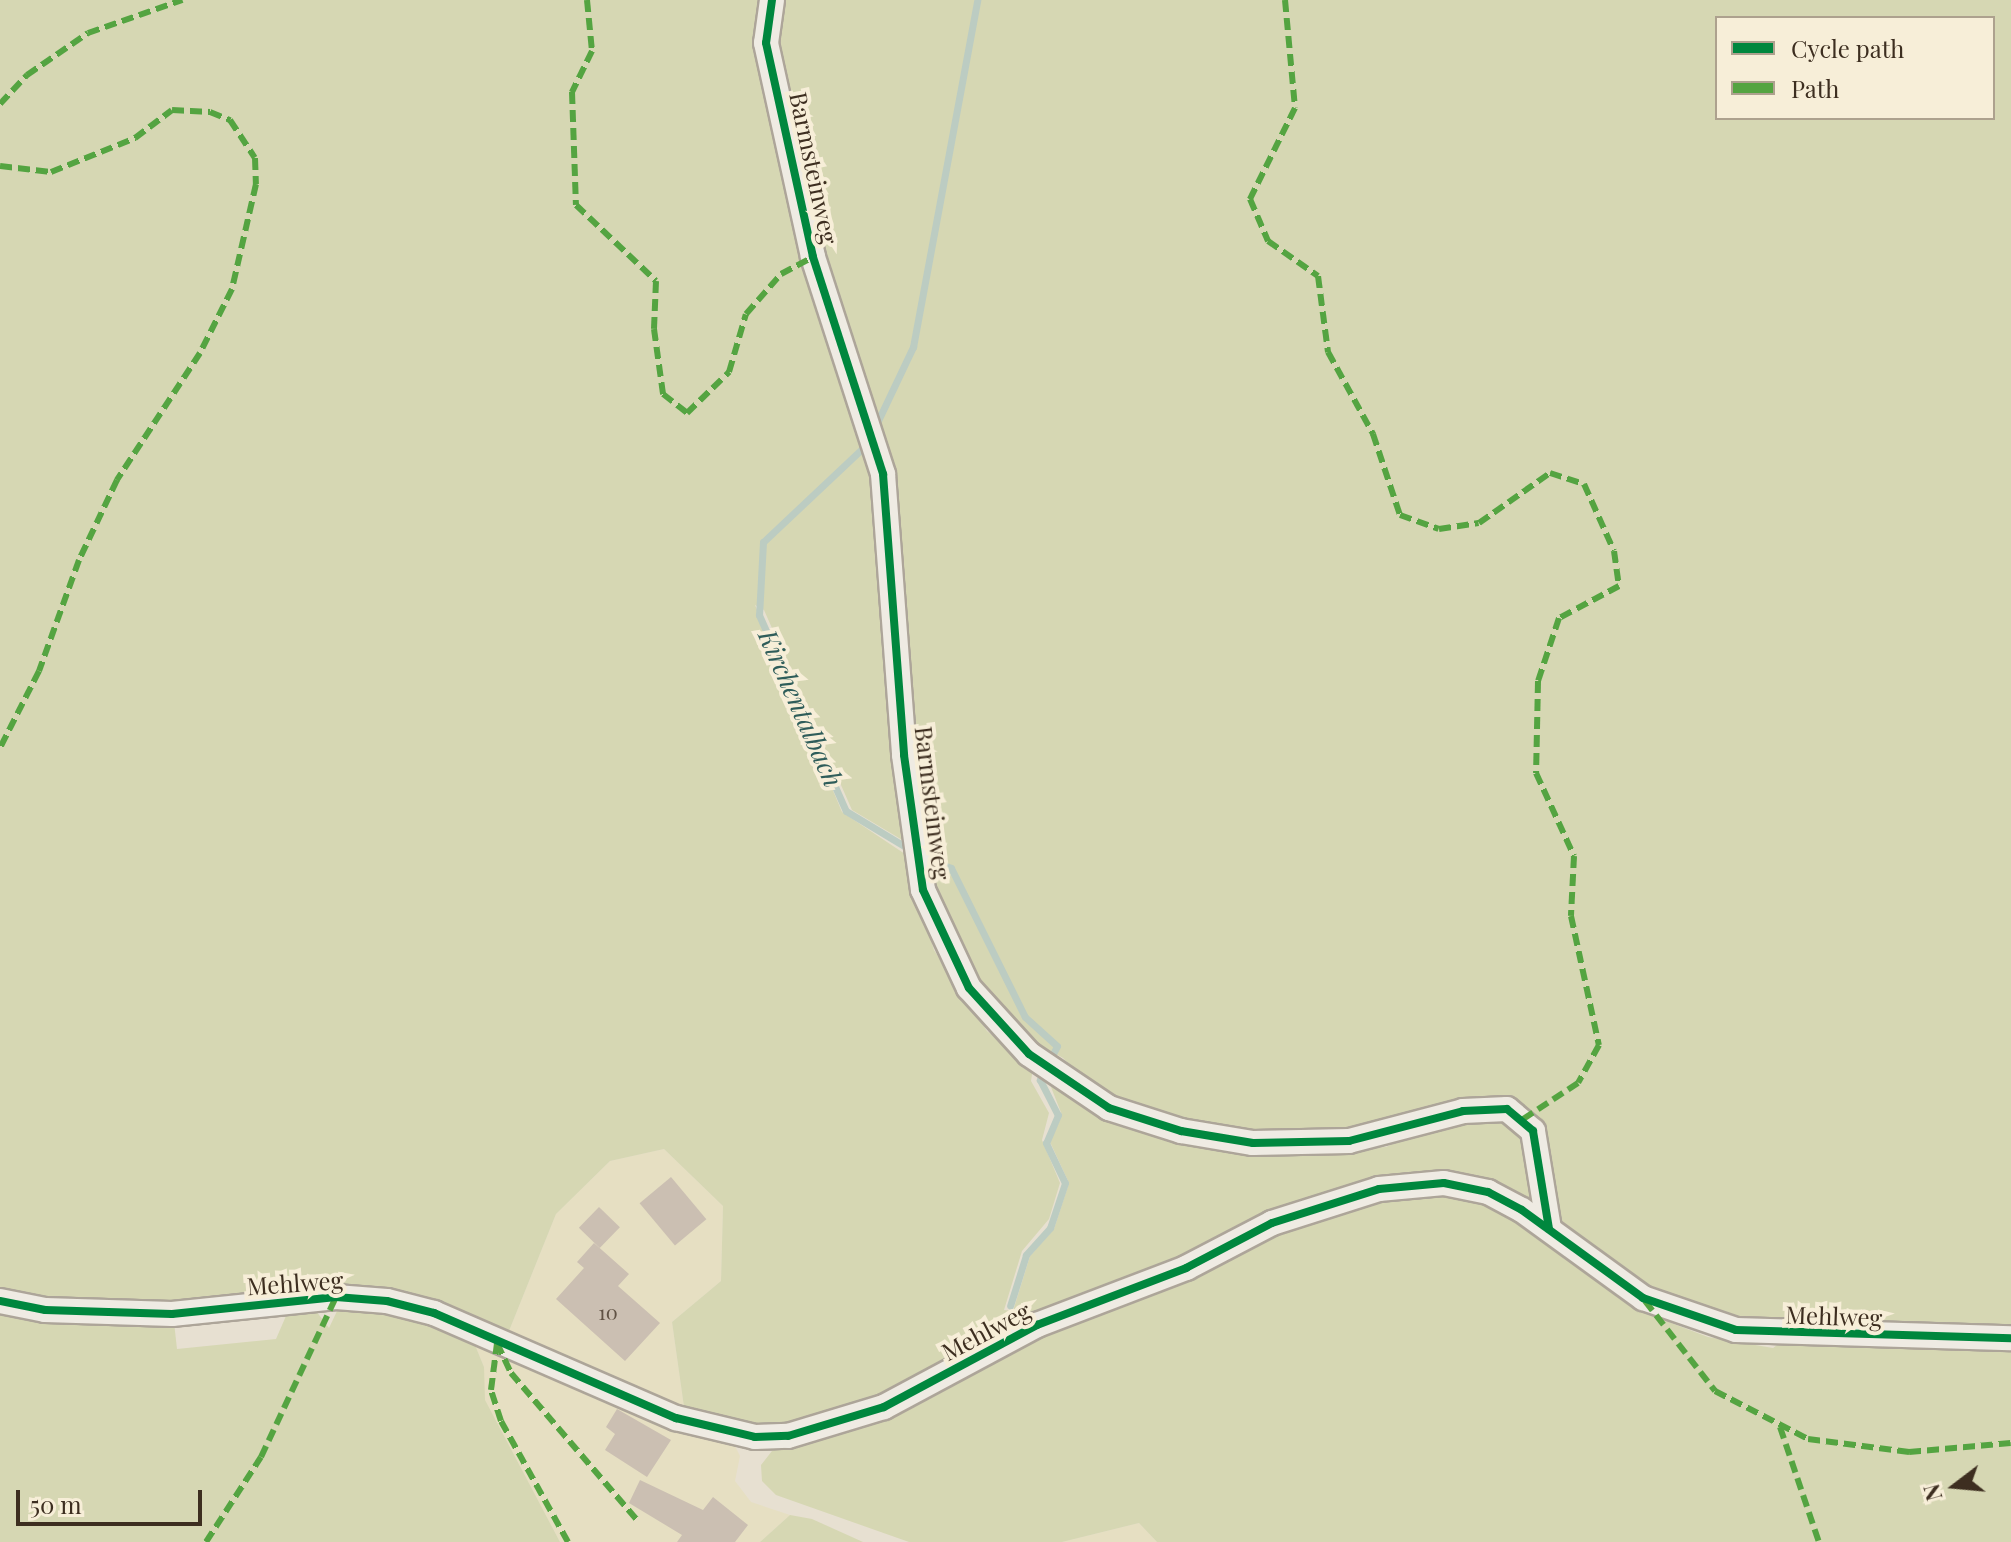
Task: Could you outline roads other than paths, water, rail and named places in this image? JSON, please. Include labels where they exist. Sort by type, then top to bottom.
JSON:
[{"type":"street","name":"Barmsteinweg","points":[[772,0],[766,43],[813,257],[883,474],[920,876],[942,942],[969,988],[1029,1054],[1109,1108],[1181,1131],[1253,1143],[1349,1141],[1463,1111],[1507,1109],[1533,1131],[1549,1229]]},
{"type":"street","name":"Mehlweg","points":[[0,1301],[45,1310],[172,1314],[336,1297],[387,1301],[434,1313],[676,1418],[755,1437],[788,1436],[884,1407],[1037,1325],[1186,1268],[1322,1204],[1444,1183],[1488,1192],[1549,1229],[1643,1298],[1736,1330],[2011,1338]]},
{"type":"waterway","name":"Kirchentalbach","points":[[875,427],[913,347],[977,0]]},
{"type":"waterway","name":"Kirchentalbach","points":[[866,445],[763,542],[759,615],[846,811],[914,852]]},
{"type":"waterway","name":"Kirchentalbach","points":[[925,857],[951,868],[1025,1017],[1057,1046],[1040,1080],[1058,1115],[1046,1143],[1065,1183],[1050,1228],[1026,1255],[1010,1306]]}]
